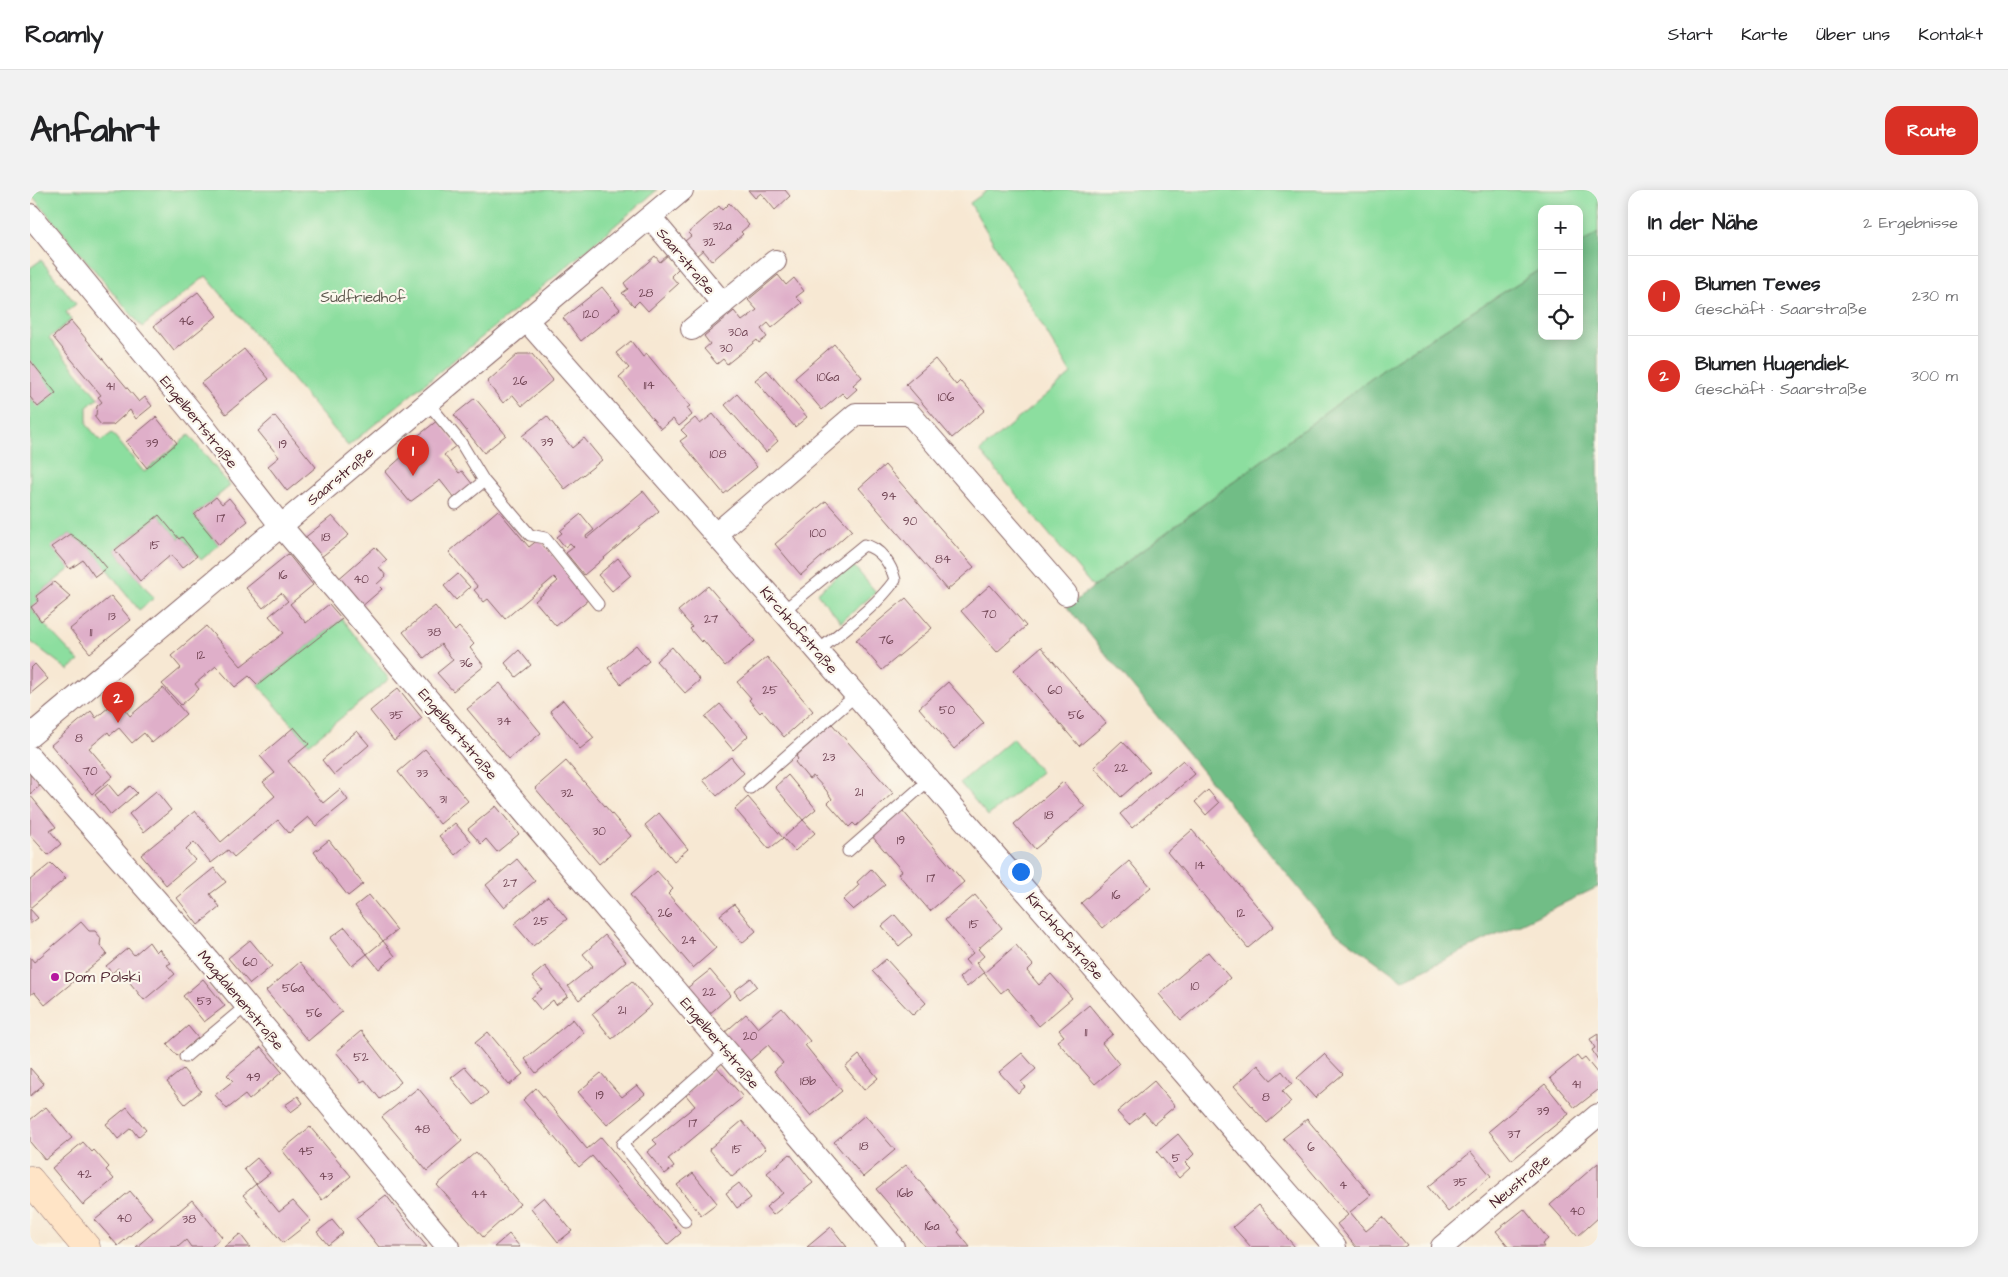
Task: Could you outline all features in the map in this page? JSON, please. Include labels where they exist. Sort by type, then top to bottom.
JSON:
[{"type":"street","name":"Saarstraße","points":[[30,736],[682,190]]},
{"type":"street","name":"Engelbertstraße","points":[[30,215],[204,426],[281,526],[893,1247]]},
{"type":"street","name":"Saarstraße","points":[[650,217],[723,304]]},
{"type":"street","name":"Saarstraße","points":[[692,329],[775,261]]},
{"type":"street","name":"Kirchhofstraße","points":[[527,321],[818,651],[1334,1247]]},
{"type":"street","points":[[716,534],[856,414],[910,414],[1066,594]]},
{"type":"street","name":"Magdalenenstraße","points":[[30,757],[195,944],[448,1247]]},
{"type":"street","name":"Neustraße","points":[[1442,1247],[1598,1115]]},
{"type":"street","points":[[30,1180],[86,1247]]},
{"type":"lane","points":[[428,403],[461,443],[484,481],[530,535],[546,538],[598,604]]},
{"type":"lane","points":[[456,504],[484,481]]},
{"type":"lane","points":[[783,611],[864,545],[873,547],[883,556],[892,569],[895,580],[860,616],[818,651]]},
{"type":"lane","points":[[750,788],[856,695]]},
{"type":"lane","points":[[848,851],[929,780]]},
{"type":"lane","points":[[185,1057],[246,1006]]},
{"type":"lane","points":[[685,1221],[622,1144],[727,1051]]},
{"type":"green space","name":"Südfriedhof","points":[[30,190],[657,190],[508,316],[348,446],[206,276],[142,327],[30,193]]},
{"type":"green space","points":[[988,190],[1598,190],[1598,233],[1583,242],[1583,205],[1538,205],[1538,271],[1396,360],[1093,587],[980,451],[1071,374],[970,203]]},
{"type":"green space","points":[[1598,233],[1598,887],[1402,980],[1334,931],[1067,607],[1396,360],[1538,271],[1538,340],[1583,340],[1583,242]]},
{"type":"green space","points":[[41,260],[76,304],[66,312],[71,320],[49,338],[98,398],[87,407],[87,425],[101,441],[112,433],[144,472],[189,435],[230,486],[194,515],[219,545],[201,560],[182,537],[179,539],[159,515],[115,550],[154,598],[139,610],[92,550],[70,534],[51,547],[70,569],[36,596],[39,601],[31,607],[41,621],[79,661],[68,670],[30,641],[30,268]]},
{"type":"green space","points":[[852,564],[876,592],[841,622],[817,593]]},
{"type":"green space","points":[[342,619],[389,679],[309,744],[258,685]]},
{"type":"green space","points":[[1013,738],[1041,772],[988,816],[960,783]]},
{"type":"building","points":[[748,190],[785,190],[790,196],[775,210],[761,193],[755,198]]},
{"type":"building","points":[[729,203],[749,225],[741,232],[743,234],[712,261],[703,250],[696,256],[684,242],[691,236],[688,233],[719,206],[722,210]]},
{"type":"building","points":[[668,255],[679,268],[671,276],[678,284],[648,311],[639,301],[634,306],[622,293],[628,289],[624,283],[655,256],[660,262]]},
{"type":"building","points":[[778,275],[786,285],[794,278],[804,291],[796,297],[802,303],[772,328],[768,323],[761,329],[767,337],[759,343],[757,340],[727,364],[723,359],[717,364],[704,349],[710,344],[704,336],[734,311],[742,321],[757,310],[748,300]]},
{"type":"building","points":[[602,287],[620,309],[581,341],[563,318]]},
{"type":"building","points":[[198,292],[217,316],[174,351],[154,326]]},
{"type":"building","points":[[71,321],[139,402],[145,397],[152,406],[136,419],[130,410],[113,425],[101,425],[94,416],[96,415],[97,406],[102,402],[98,397],[101,395],[53,337]]},
{"type":"building","points":[[631,341],[643,357],[647,354],[690,406],[687,408],[692,415],[679,426],[673,419],[661,429],[619,377],[629,368],[616,353]]},
{"type":"building","points":[[834,344],[862,377],[853,385],[857,389],[847,398],[842,393],[822,410],[795,378]]},
{"type":"building","points":[[244,349],[269,379],[226,414],[201,383]]},
{"type":"building","points":[[518,354],[532,354],[553,380],[522,406],[513,395],[503,403],[487,382]]},
{"type":"building","points":[[935,359],[956,385],[960,381],[985,410],[952,438],[906,384]]},
{"type":"building","points":[[30,360],[56,393],[38,407],[30,397]]},
{"type":"building","points":[[767,370],[807,417],[795,427],[755,380]]},
{"type":"building","points":[[737,394],[778,441],[766,452],[725,405]]},
{"type":"building","points":[[475,398],[506,435],[484,453],[454,415]]},
{"type":"building","points":[[713,414],[757,467],[724,494],[680,441],[687,436],[681,430],[695,418],[700,424]]},
{"type":"building","points":[[275,416],[316,467],[287,491],[268,466],[279,457],[258,431]]},
{"type":"building","points":[[547,416],[572,448],[584,438],[602,460],[565,489],[522,436]]},
{"type":"building","points":[[156,417],[177,443],[147,468],[126,442]]},
{"type":"building","points":[[438,420],[457,445],[444,455],[459,473],[462,471],[473,485],[455,499],[440,480],[410,502],[385,472],[414,446],[410,442]]},
{"type":"building","points":[[885,465],[974,567],[947,590],[859,488]]},
{"type":"building","points":[[643,491],[659,511],[584,575],[566,553],[574,547],[570,543],[565,547],[557,537],[562,533],[560,531],[581,514],[594,530],[586,536],[587,538]]},
{"type":"building","points":[[216,497],[222,504],[229,498],[248,521],[219,545],[194,515]]},
{"type":"building","points":[[826,501],[852,530],[801,575],[775,544]]},
{"type":"building","points":[[498,510],[529,547],[539,539],[589,599],[556,626],[535,601],[558,581],[554,577],[505,619],[488,599],[484,602],[474,590],[478,587],[449,552]]},
{"type":"building","points":[[159,515],[179,539],[182,537],[197,556],[182,568],[171,555],[140,581],[115,550]]},
{"type":"building","points":[[332,516],[349,535],[320,558],[303,539]]},
{"type":"building","points":[[70,534],[92,550],[107,568],[95,577],[83,560],[70,569],[51,547]]},
{"type":"building","points":[[375,547],[387,560],[379,567],[386,576],[377,584],[382,589],[360,608],[336,581]]},
{"type":"building","points":[[288,554],[313,585],[290,604],[306,623],[329,604],[342,619],[258,685],[249,676],[235,687],[216,666],[195,684],[199,689],[181,705],[162,684],[181,668],[171,656],[206,626],[241,666],[284,633],[269,616],[288,601],[281,593],[263,608],[246,588]]},
{"type":"building","points":[[618,558],[631,575],[612,591],[598,575]]},
{"type":"building","points":[[458,574],[470,587],[456,600],[444,586]]},
{"type":"building","points":[[54,582],[71,597],[41,621],[31,607],[39,601],[36,596]]},
{"type":"building","points":[[990,585],[1026,626],[997,652],[961,611]]},
{"type":"building","points":[[708,586],[755,641],[725,666],[703,640],[701,642],[690,629],[692,627],[678,611]]},
{"type":"building","points":[[111,596],[131,620],[90,653],[70,629]]},
{"type":"building","points":[[906,598],[932,628],[882,670],[856,640]]},
{"type":"building","points":[[435,606],[455,631],[459,627],[474,644],[470,648],[484,666],[453,691],[437,673],[453,660],[441,644],[424,658],[403,632]]},
{"type":"building","points":[[636,645],[649,661],[621,684],[608,668]]},
{"type":"building","points":[[672,647],[700,680],[685,693],[656,661]]},
{"type":"building","points":[[1041,647],[1106,723],[1079,746],[1014,670]]},
{"type":"building","points":[[519,650],[531,665],[516,677],[505,663]]},
{"type":"building","points":[[767,657],[813,711],[784,737],[762,711],[760,713],[749,700],[751,698],[737,682]]},
{"type":"building","points":[[35,664],[48,679],[30,694],[30,669]]},
{"type":"building","points":[[948,682],[984,723],[954,749],[919,708]]},
{"type":"building","points":[[500,683],[541,733],[509,759],[467,709]]},
{"type":"building","points":[[163,688],[186,714],[152,743],[144,733],[132,743],[119,728],[110,735],[108,732],[89,748],[113,776],[92,794],[51,745],[91,711],[96,718],[117,700],[130,716]]},
{"type":"building","points":[[398,688],[422,718],[394,741],[370,711]]},
{"type":"building","points":[[563,700],[594,738],[580,749],[550,711]]},
{"type":"building","points":[[720,704],[748,736],[733,750],[705,717]]},
{"type":"building","points":[[832,724],[893,793],[856,826],[853,823],[849,827],[828,803],[832,799],[826,790],[813,776],[809,779],[795,762],[798,759],[796,756]]},
{"type":"building","points":[[294,727],[309,744],[288,761],[323,803],[340,789],[348,800],[316,826],[308,817],[289,833],[278,820],[234,857],[228,850],[211,863],[194,842],[186,850],[195,860],[166,885],[141,855],[195,811],[221,842],[275,796],[263,782],[275,773],[260,756]]},
{"type":"building","points":[[357,731],[369,745],[334,775],[322,760]]},
{"type":"building","points":[[1122,741],[1150,771],[1121,797],[1094,767]]},
{"type":"building","points":[[425,749],[468,801],[440,824],[398,772]]},
{"type":"building","points":[[731,757],[744,773],[717,796],[703,780]]},
{"type":"building","points":[[1183,760],[1195,774],[1132,828],[1120,814]]},
{"type":"building","points":[[566,761],[631,836],[599,864],[535,788]]},
{"type":"building","points":[[30,771],[41,785],[30,794]]},
{"type":"building","points":[[788,775],[816,809],[803,820],[775,787]]},
{"type":"building","points":[[1063,782],[1085,807],[1035,849],[1014,824]]},
{"type":"building","points":[[108,784],[118,796],[130,786],[137,793],[111,815],[95,795]]},
{"type":"building","points":[[1208,790],[1219,803],[1206,815],[1195,802]]},
{"type":"building","points":[[156,791],[171,810],[144,832],[129,814]]},
{"type":"building","points":[[30,795],[56,827],[50,831],[61,844],[48,855],[30,835]]},
{"type":"building","points":[[748,797],[783,838],[769,849],[735,809]]},
{"type":"building","points":[[496,806],[519,834],[497,852],[486,839],[481,844],[468,829]]},
{"type":"building","points":[[902,810],[964,882],[930,911],[898,874],[902,871],[871,835]]},
{"type":"building","points":[[659,813],[688,849],[674,861],[645,825]]},
{"type":"building","points":[[803,820],[815,833],[795,851],[783,838]]},
{"type":"building","points":[[455,823],[471,841],[455,855],[439,836]]},
{"type":"building","points":[[1192,830],[1274,926],[1248,948],[1167,852]]},
{"type":"building","points":[[329,840],[363,884],[348,896],[314,852]]},
{"type":"building","points":[[517,859],[535,881],[504,907],[486,885]]},
{"type":"building","points":[[1129,861],[1151,887],[1103,928],[1081,903]]},
{"type":"building","points":[[51,863],[66,878],[30,908],[30,880]]},
{"type":"building","points":[[214,868],[226,882],[210,894],[220,907],[198,925],[177,898]]},
{"type":"building","points":[[871,869],[885,885],[853,910],[843,900],[859,885],[857,882]]},
{"type":"building","points":[[657,871],[673,889],[668,894],[716,948],[693,968],[630,895]]},
{"type":"building","points":[[369,895],[397,930],[383,941],[355,906]]},
{"type":"building","points":[[975,895],[1002,928],[978,949],[984,956],[976,963],[984,973],[967,987],[959,978],[971,967],[965,960],[973,953],[945,920]]},
{"type":"building","points":[[548,896],[567,919],[533,946],[514,924]]},
{"type":"building","points":[[734,904],[756,931],[742,943],[720,915]]},
{"type":"building","points":[[30,909],[38,918],[30,924]]},
{"type":"building","points":[[895,915],[912,935],[899,946],[882,926]]},
{"type":"building","name":"Dom Polski","points":[[81,922],[89,931],[95,931],[101,938],[100,945],[107,954],[45,1005],[34,992],[30,995],[30,957],[34,962]]},
{"type":"building","points":[[345,927],[367,954],[352,966],[330,938]]},
{"type":"building","points":[[605,935],[626,961],[579,1000],[568,986],[593,966],[583,954]]},
{"type":"building","points":[[250,940],[272,966],[250,984],[228,958]]},
{"type":"building","points":[[383,941],[395,956],[379,969],[367,954]]},
{"type":"building","points":[[149,942],[156,952],[159,949],[171,963],[167,965],[175,974],[144,1000],[118,968],[112,973],[106,966],[128,948],[134,955]]},
{"type":"building","points":[[1016,945],[1033,965],[1027,971],[1039,985],[1051,974],[1072,998],[1039,1026],[1007,988],[1001,993],[984,973]]},
{"type":"building","points":[[1208,952],[1230,978],[1181,1020],[1159,994]]},
{"type":"building","points":[[886,959],[926,1003],[913,1015],[872,971]]},
{"type":"building","points":[[300,962],[342,1012],[308,1041],[266,991]]},
{"type":"building","points":[[545,966],[568,996],[556,1005],[553,1000],[541,1010],[531,998],[542,989],[532,977]]},
{"type":"building","points":[[710,970],[731,995],[708,1015],[686,989]]},
{"type":"building","points":[[751,978],[757,986],[740,999],[734,991]]},
{"type":"building","points":[[203,979],[225,1006],[204,1022],[183,996]]},
{"type":"building","points":[[632,981],[652,1005],[612,1039],[592,1014]]},
{"type":"building","points":[[1089,1005],[1113,1034],[1102,1043],[1119,1064],[1095,1084],[1057,1041],[1064,1036],[1059,1030]]},
{"type":"building","points":[[782,1008],[810,1041],[805,1045],[842,1091],[811,1116],[774,1071],[783,1063],[768,1045],[747,1063],[723,1034],[746,1014],[758,1028]]},
{"type":"building","points":[[573,1019],[584,1033],[536,1073],[525,1059]]},
{"type":"building","points":[[188,1026],[198,1038],[177,1056],[167,1044]]},
{"type":"building","points":[[361,1031],[401,1082],[380,1099],[365,1080],[361,1082],[336,1052]]},
{"type":"building","points":[[488,1032],[523,1074],[509,1085],[475,1043]]},
{"type":"building","points":[[1598,1034],[1598,1060],[1592,1050],[1595,1048],[1590,1039]]},
{"type":"building","points":[[261,1047],[282,1072],[249,1100],[245,1095],[227,1109],[215,1095],[233,1081],[227,1075]]},
{"type":"building","points":[[1022,1053],[1036,1069],[1021,1082],[1025,1087],[1018,1093],[999,1072]]},
{"type":"building","points":[[1324,1054],[1343,1074],[1315,1098],[1297,1078]]},
{"type":"building","points":[[859,1055],[878,1078],[864,1090],[845,1067]]},
{"type":"building","points":[[1577,1056],[1581,1061],[1585,1058],[1598,1074],[1598,1090],[1575,1108],[1550,1078]]},
{"type":"building","points":[[1258,1065],[1271,1080],[1282,1071],[1292,1084],[1282,1092],[1291,1102],[1267,1123],[1234,1086]]},
{"type":"building","points":[[465,1067],[488,1093],[474,1105],[451,1078]]},
{"type":"building","points":[[717,1067],[743,1097],[668,1159],[674,1167],[665,1174],[647,1152],[657,1144],[653,1140],[695,1106],[685,1094]]},
{"type":"building","points":[[30,1068],[44,1084],[30,1096]]},
{"type":"building","points":[[183,1069],[201,1091],[185,1104],[167,1082]]},
{"type":"building","points":[[601,1073],[622,1097],[637,1085],[645,1094],[607,1125],[578,1092]]},
{"type":"building","points":[[1154,1081],[1175,1106],[1154,1124],[1144,1113],[1129,1125],[1117,1112]]},
{"type":"building","points":[[1545,1084],[1569,1114],[1512,1160],[1489,1131]]},
{"type":"building","points":[[418,1088],[462,1141],[427,1171],[382,1117]]},
{"type":"building","points":[[536,1088],[587,1149],[601,1137],[681,1233],[667,1245],[592,1156],[579,1167],[523,1100]]},
{"type":"building","points":[[298,1096],[303,1103],[291,1112],[285,1105]]},
{"type":"building","points":[[46,1107],[72,1138],[45,1160],[30,1142],[30,1120]]},
{"type":"building","points":[[127,1107],[146,1130],[138,1137],[131,1128],[118,1139],[106,1124]]},
{"type":"building","points":[[865,1115],[895,1150],[863,1177],[834,1142]]},
{"type":"building","points":[[1307,1119],[1371,1195],[1350,1212],[1366,1231],[1383,1217],[1407,1245],[1404,1247],[1356,1247],[1337,1224],[1348,1215],[1283,1138]]},
{"type":"building","points":[[742,1121],[766,1149],[732,1177],[709,1149]]},
{"type":"building","points":[[310,1127],[351,1176],[322,1200],[282,1150]]},
{"type":"building","points":[[1178,1134],[1194,1154],[1185,1163],[1190,1168],[1179,1178],[1157,1152]]},
{"type":"building","points":[[83,1142],[92,1152],[94,1150],[109,1167],[106,1170],[114,1179],[83,1205],[52,1168]]},
{"type":"building","points":[[476,1152],[520,1204],[483,1237],[437,1185]]},
{"type":"building","points":[[1471,1152],[1491,1176],[1448,1212],[1428,1187]]},
{"type":"building","points":[[790,1154],[813,1183],[773,1215],[766,1207],[783,1193],[767,1173]]},
{"type":"building","points":[[257,1158],[270,1173],[256,1184],[244,1169]]},
{"type":"building","points":[[1598,1163],[1598,1218],[1578,1236],[1550,1205]]},
{"type":"building","points":[[906,1165],[960,1230],[958,1232],[970,1247],[925,1247],[876,1189]]},
{"type":"building","points":[[693,1173],[717,1203],[701,1215],[677,1185]]},
{"type":"building","points":[[739,1183],[751,1198],[737,1208],[726,1193]]},
{"type":"building","points":[[256,1184],[279,1212],[293,1201],[311,1221],[283,1243],[243,1195]]},
{"type":"building","points":[[130,1191],[152,1217],[118,1246],[95,1220]]},
{"type":"building","points":[[386,1195],[427,1247],[379,1247],[356,1218]]},
{"type":"building","points":[[544,1197],[572,1231],[558,1242],[531,1208]]},
{"type":"building","points":[[192,1200],[222,1237],[211,1247],[191,1247],[186,1240],[178,1247],[136,1247]]},
{"type":"building","points":[[1259,1205],[1295,1247],[1251,1247],[1233,1227]]},
{"type":"building","points":[[1524,1209],[1548,1239],[1542,1244],[1544,1247],[1509,1247],[1496,1231]]},
{"type":"building","points":[[332,1220],[343,1233],[328,1245],[317,1232]]},
{"type":"building","points":[[831,1227],[847,1247],[807,1247]]},
{"type":"building","points":[[240,1234],[250,1247],[224,1247]]},
{"type":"building","points":[[509,1234],[520,1247],[494,1247]]},
{"type":"place","name":"Blumen Tewes","points":[[413,476]]},
{"type":"place","name":"Blumen Hugendiek","points":[[118,723]]},
{"type":"place","name":"Dom Polski","points":[[55,977]]}]
